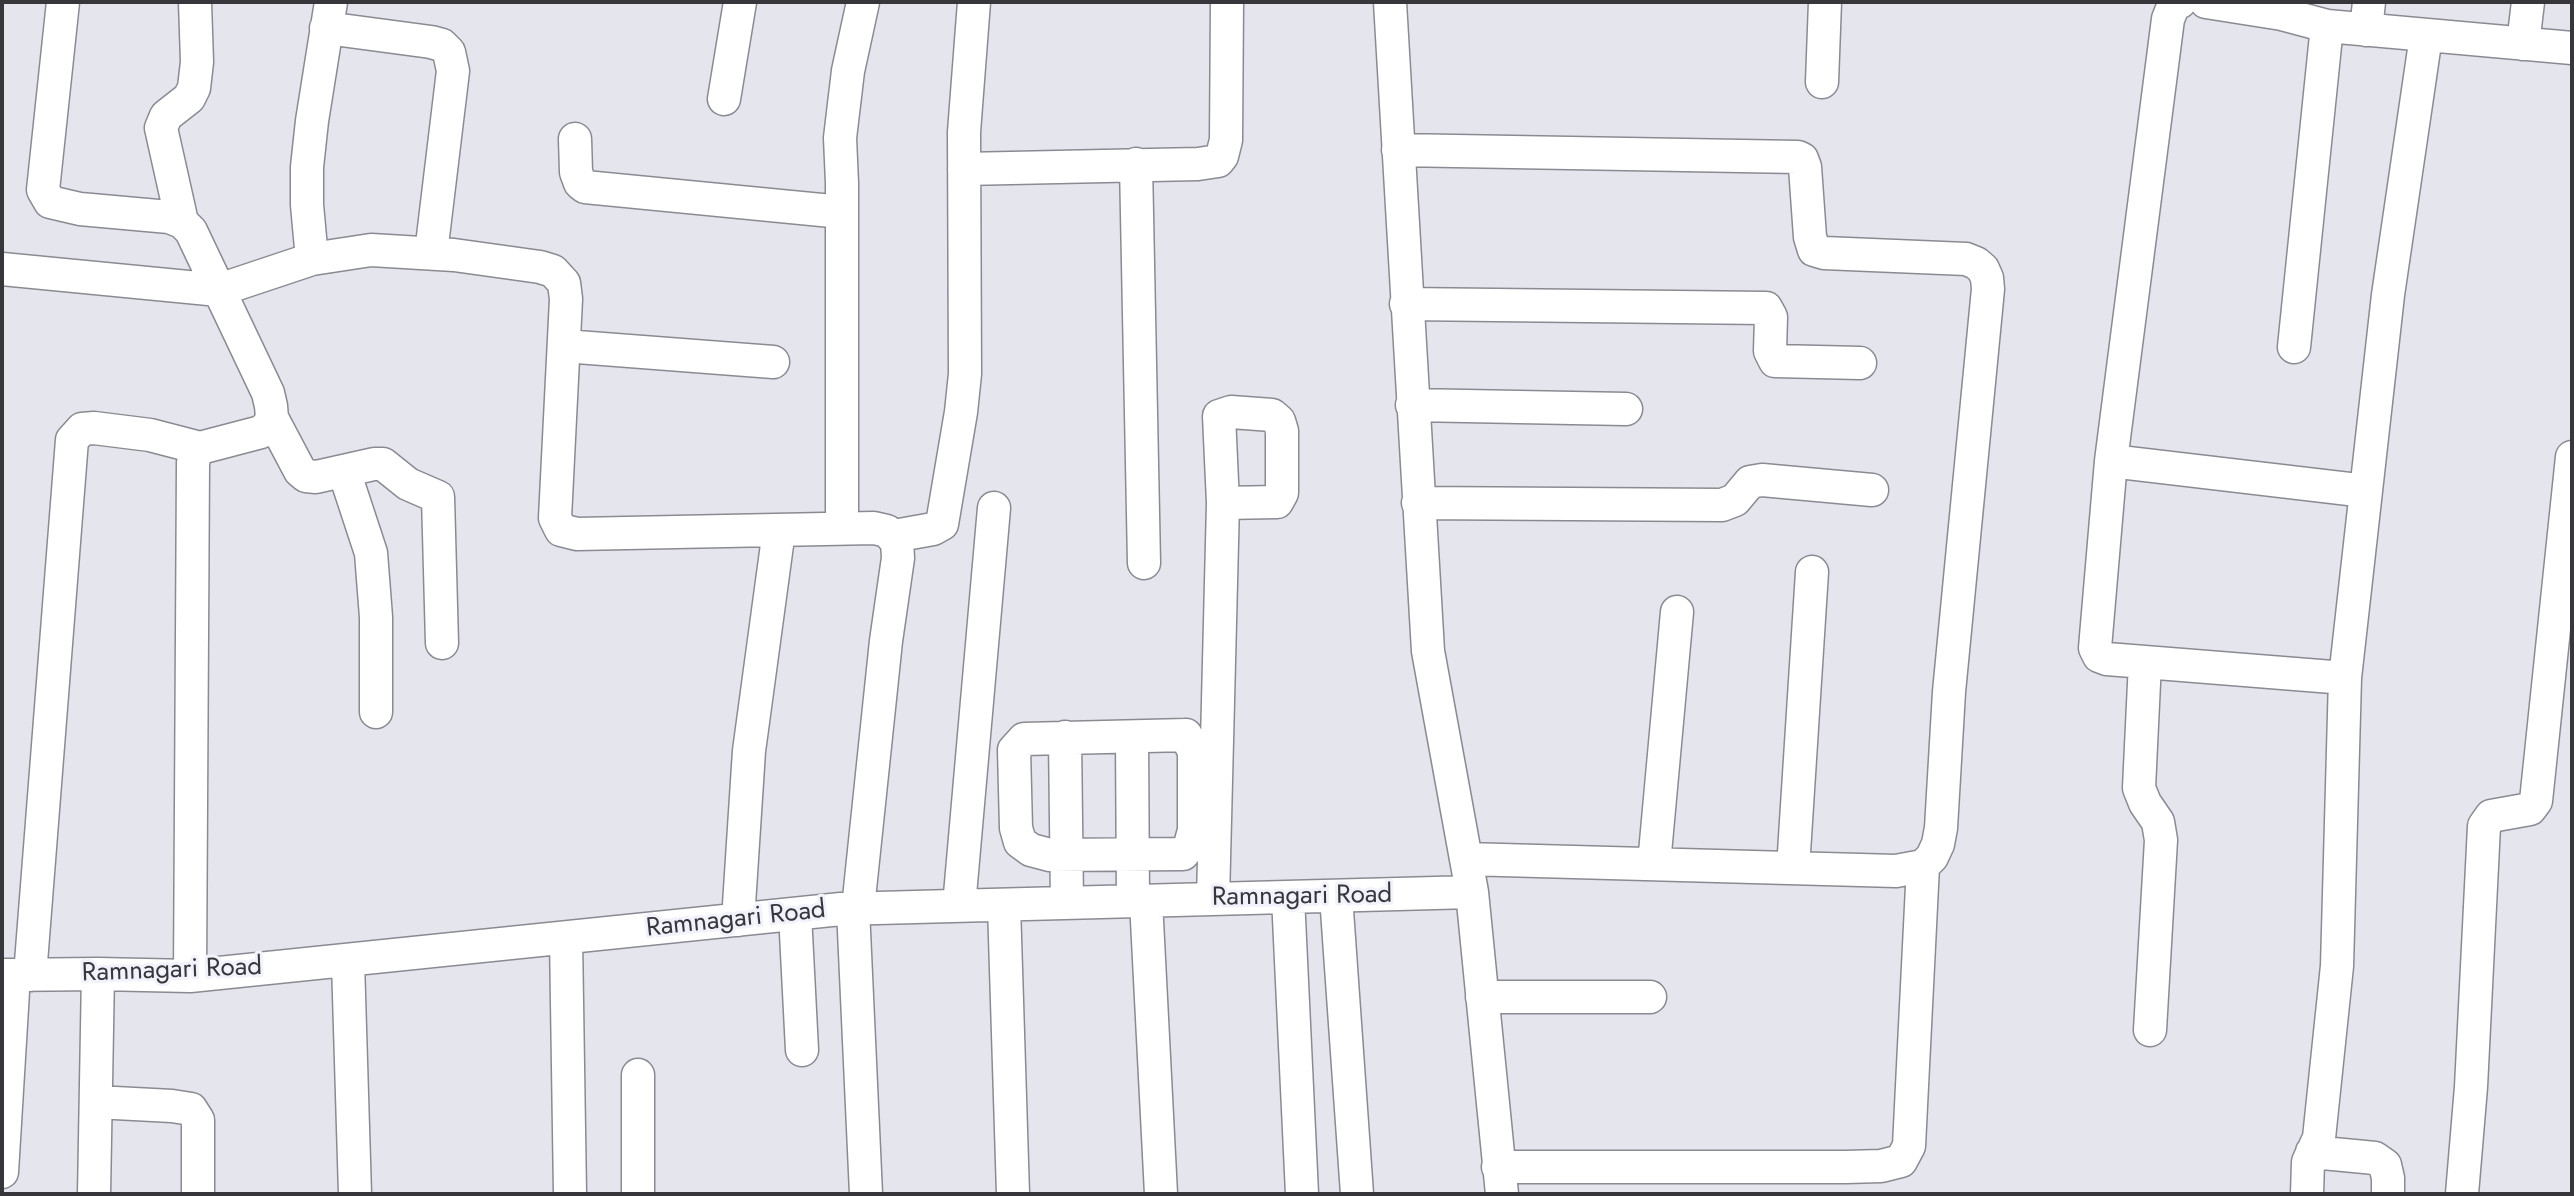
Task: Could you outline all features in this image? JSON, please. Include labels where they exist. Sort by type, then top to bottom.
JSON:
[{"type":"street","points":[[63,2],[43,190],[50,202],[80,209],[169,217],[182,222],[191,231],[268,393],[272,418],[303,474],[316,477],[383,464],[408,484],[438,497],[442,643]]},
{"type":"street","points":[[182,222],[160,128],[166,116],[189,98],[194,89],[197,62],[195,2]]},
{"type":"street","points":[[724,99],[740,2]]},
{"type":"street","points":[[842,528],[840,138],[842,109],[863,2]]},
{"type":"street","points":[[894,536],[938,527],[944,518],[965,374],[964,132],[974,2]]},
{"type":"street","points":[[964,169],[1211,163],[1222,156],[1226,140],[1227,2]]},
{"type":"street","points":[[1390,2],[1428,651],[1472,892],[1500,1181],[1881,1167],[1901,1161],[1909,1146],[1923,866]]},
{"type":"street","points":[[1822,82],[1825,2]]},
{"type":"street","points":[[2180,2],[2174,4],[2168,19],[2111,461],[2095,648],[2102,658],[2345,678]]},
{"type":"street","points":[[2206,2],[2282,14],[2328,26],[2368,16],[2426,36],[2572,48]]},
{"type":"street","points":[[2523,44],[2528,2]]},
{"type":"street","points":[[312,259],[307,167],[329,15],[431,42],[449,52],[453,71],[431,253]]},
{"type":"street","points":[[2294,347],[2328,26]]},
{"type":"street","points":[[2307,1194],[2308,1161],[2319,1138],[2337,966],[2345,678],[2388,295],[2426,36]]},
{"type":"street","points":[[576,139],[576,172],[580,183],[585,187],[842,212]]},
{"type":"street","points":[[1398,150],[1798,157],[1805,166],[1810,237],[1814,250],[1824,253],[1966,259],[1983,269],[1987,278],[1950,692],[1941,828],[1932,857],[1923,866],[1896,871],[1466,859]]},
{"type":"street","points":[[1136,164],[1144,563]]},
{"type":"street","points":[[2,269],[219,290],[312,259],[371,250],[431,253],[540,267],[560,276],[566,289],[555,518],[561,530],[577,534],[874,528],[894,536],[898,558],[855,909],[866,1194]]},
{"type":"street","points":[[1406,304],[1766,308],[1771,317],[1770,351],[1775,361],[1860,363]]},
{"type":"street","points":[[564,346],[773,362]]},
{"type":"street","points":[[1412,405],[1626,408]]},
{"type":"street","points":[[2,1157],[15,975],[72,440],[82,429],[94,428],[150,435],[200,448],[261,432],[272,418]]},
{"type":"street","points":[[190,976],[193,463],[200,448]]},
{"type":"street","points":[[2462,1194],[2471,1087],[2484,826],[2487,818],[2491,816],[2529,809],[2536,801],[2567,578],[2572,457]]},
{"type":"street","points":[[2111,461],[2366,492]]},
{"type":"street","points":[[344,471],[372,565],[376,617],[376,712]]},
{"type":"street","points":[[1418,503],[1722,505],[1735,500],[1750,482],[1762,480],[1872,490]]},
{"type":"street","points":[[1213,899],[1223,503]]},
{"type":"street","points":[[959,906],[994,508]]},
{"type":"street","points":[[738,920],[748,751],[779,530]]},
{"type":"street","points":[[1793,868],[1812,572]]},
{"type":"street","points":[[1654,864],[1677,612]]},
{"type":"street","points":[[2145,662],[2139,789],[2158,822],[2161,840],[2150,1030]]},
{"type":"street","points":[[1186,735],[1194,752],[1194,830],[1190,845],[1183,854],[1050,855],[1031,850],[1020,842],[1016,828],[1014,750],[1024,738],[1132,737],[1186,735]]},
{"type":"street","points":[[1065,737],[1067,903]]},
{"type":"street","points":[[1132,737],[1131,855],[1139,901],[1161,1194]]},
{"type":"street","name":"Ramnagari Road","points":[[15,975],[190,976],[855,909],[1472,892]]},
{"type":"street","points":[[1336,896],[1357,1194]]},
{"type":"street","points":[[1288,897],[1302,1194]]},
{"type":"street","points":[[1004,905],[1013,1194]]},
{"type":"street","points":[[795,914],[802,1050]]},
{"type":"street","points":[[566,938],[570,1194]]},
{"type":"street","points":[[348,961],[355,1194]]},
{"type":"street","points":[[94,1194],[98,974]]},
{"type":"street","points":[[1482,997],[1650,997]]},
{"type":"street","points":[[638,1075],[638,1194]]},
{"type":"street","points":[[96,1102],[191,1109],[198,1119],[198,1194]]},
{"type":"street","points":[[2312,1152],[2375,1158],[2385,1165],[2388,1194]]}]
